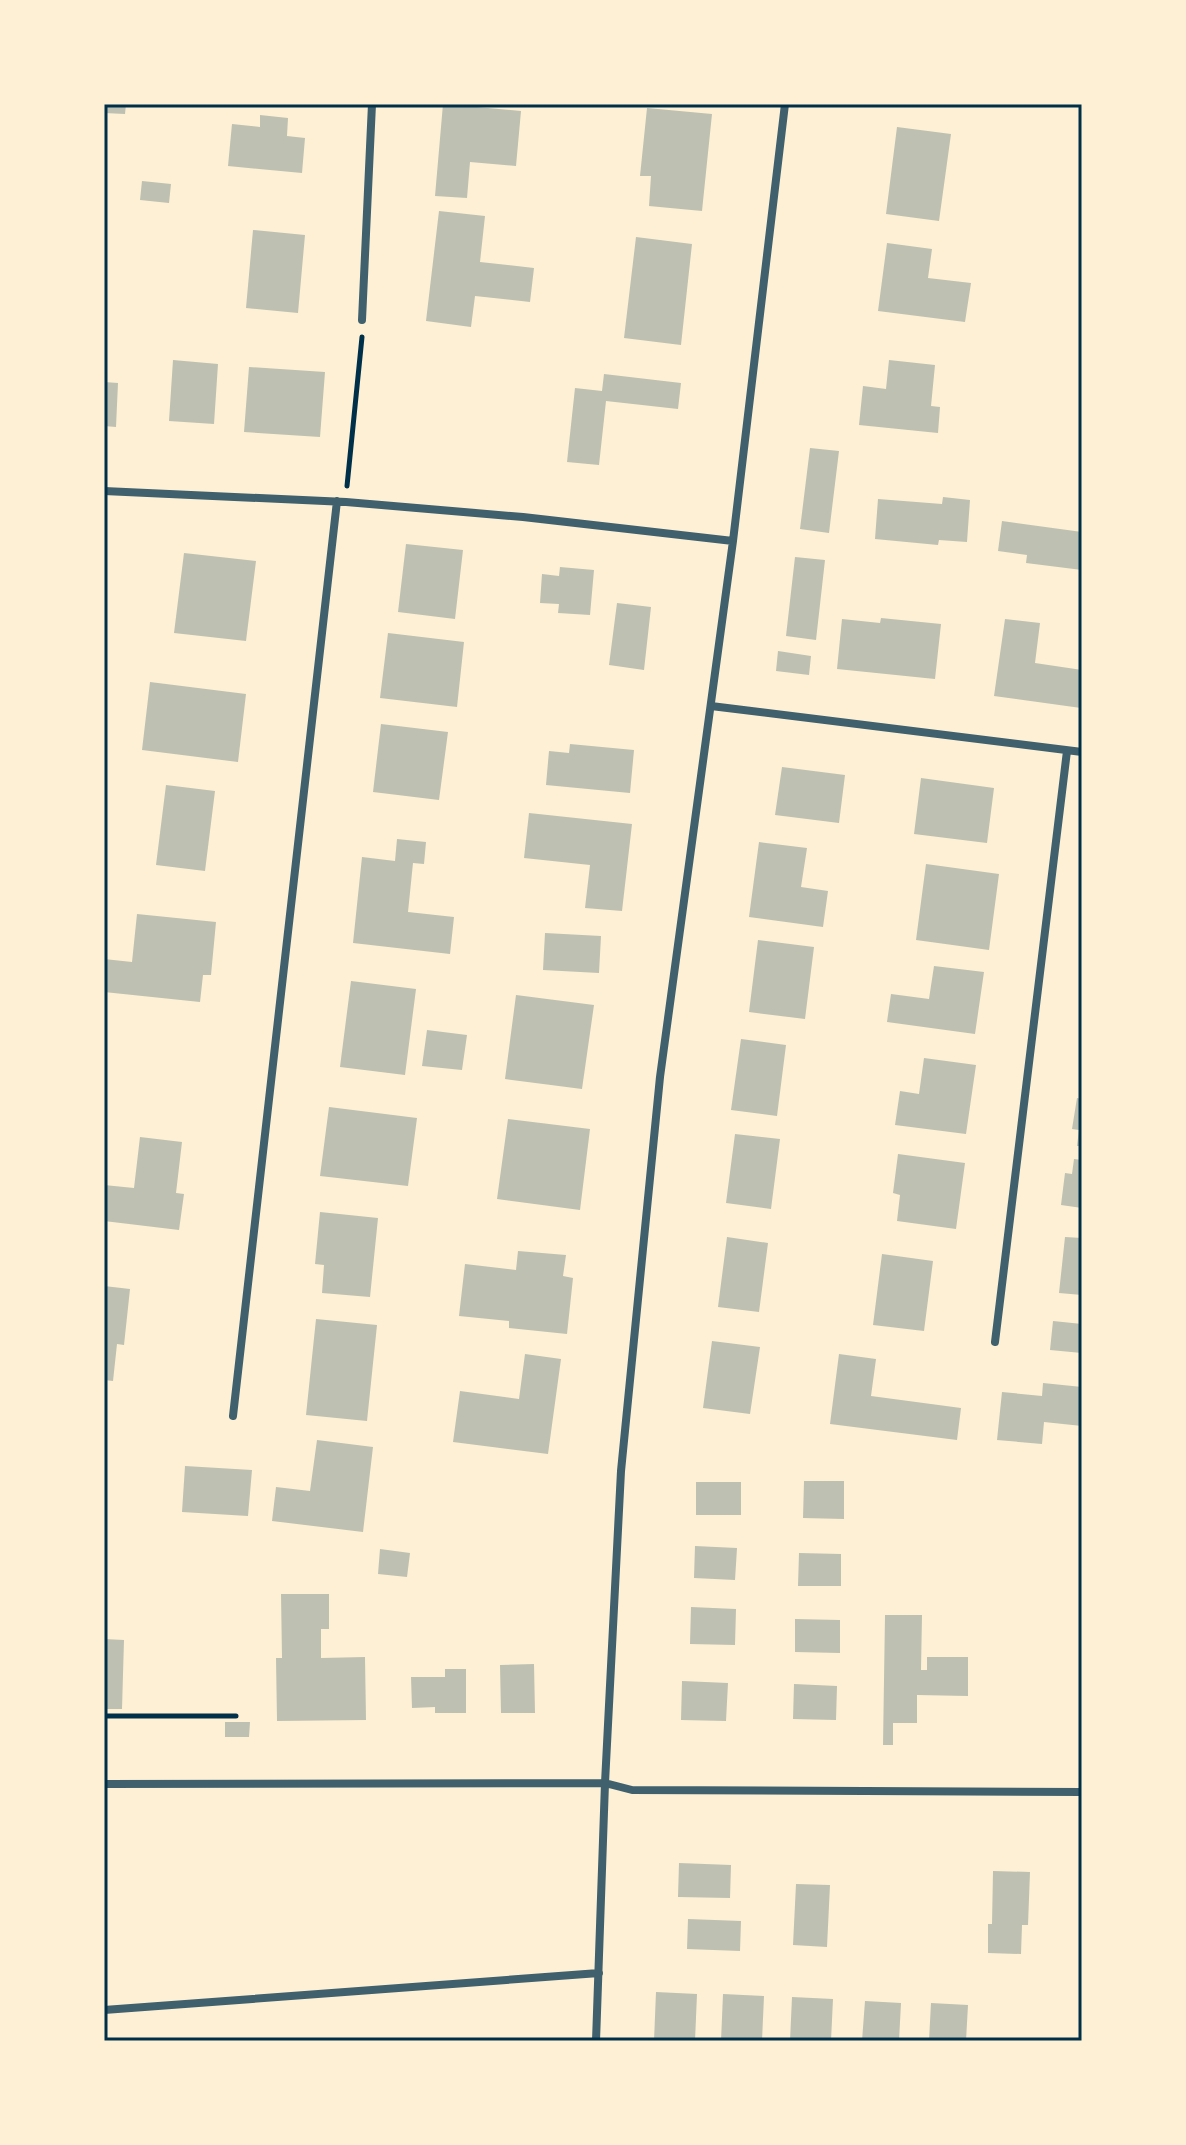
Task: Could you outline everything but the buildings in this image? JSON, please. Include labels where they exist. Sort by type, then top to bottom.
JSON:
[{"type":"street","points":[[362,320],[372,104]]},
{"type":"street","points":[[596,2041],[605,1783],[625,1423],[660,1077],[733,541],[785,104]]},
{"type":"street","points":[[104,491],[341,502],[523,517],[733,541]]},
{"type":"street","points":[[233,1416],[341,502]]},
{"type":"street","points":[[711,706],[1082,752]]},
{"type":"street","points":[[995,1342],[1067,751]]},
{"type":"street","points":[[104,1784],[605,1783],[632,1790],[1082,1792]]},
{"type":"street","points":[[104,2010],[599,1973]]},
{"type":"path","points":[[341,502],[362,320]]},
{"type":"path","points":[[104,1716],[236,1716]]}]
